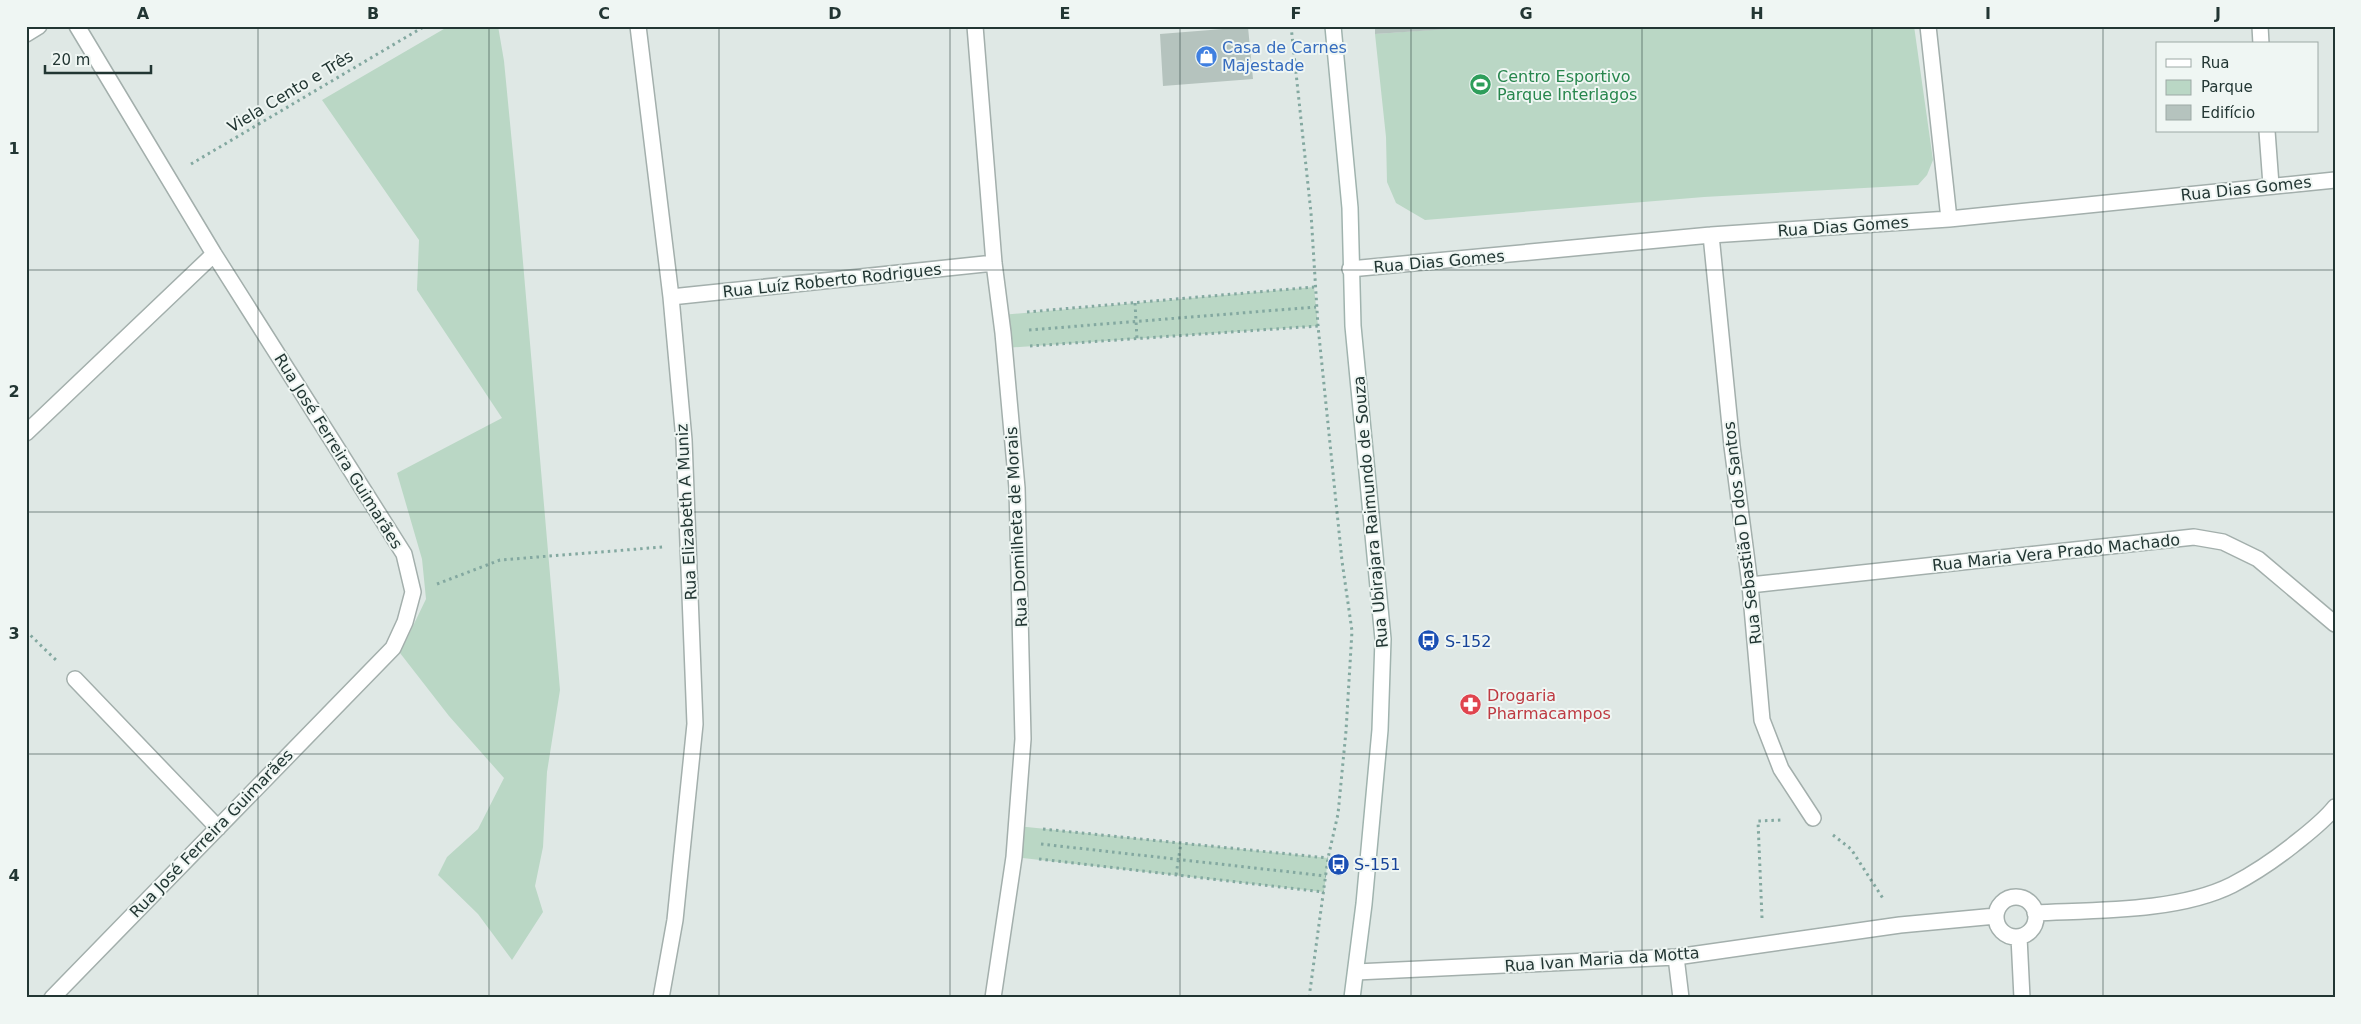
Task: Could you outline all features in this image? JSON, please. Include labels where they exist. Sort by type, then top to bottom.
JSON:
[{"type":"street","points":[[26,34],[39,26]]},
{"type":"street","name":"Rua José Ferreira Guimarães","points":[[52,998],[393,648],[406,622],[412,592],[404,554],[214,254],[77,26]]},
{"type":"street","name":"Rua Elizabeth A Muniz","points":[[638,26],[670,297],[684,440],[695,724],[675,920],[661,998]]},
{"type":"street","name":"Rua Domilheta de Morais","points":[[975,26],[994,263],[1001,314],[1018,488],[1024,739],[1016,841],[992,998]]},
{"type":"street","name":"Rua Ubirajara Raimundo de Souza","points":[[1333,26],[1350,208],[1350,269],[1353,326],[1383,639],[1380,730],[1352,998]]},
{"type":"street","points":[[1928,26],[1949,219]]},
{"type":"street","points":[[2260,26],[2261,42]]},
{"type":"street","points":[[2267,132],[2271,185]]},
{"type":"street","name":"Rua Dias Gomes","points":[[1350,269],[1710,235],[1949,219],[2335,180]]},
{"type":"street","name":"Rua Sebastião D dos Santos","points":[[1710,235],[1732,446],[1750,585],[1762,720],[1782,768],[1813,818]]},
{"type":"street","points":[[26,434],[214,254]]},
{"type":"street","name":"Rua Luíz Roberto Rodrigues","points":[[670,297],[994,263]]},
{"type":"street","name":"Rua Maria Vera Prado Machado","points":[[1750,585],[2194,536],[2222,542],[2258,559],[2335,624]]},
{"type":"street","points":[[75,679],[218,828]]},
{"type":"street","points":[[2035,913],[2150,905],[2185,900],[2230,886],[2273,861],[2325,820],[2335,807]]},
{"type":"street","points":[[2016,897],[2029,902],[2035,913],[2036,919],[2030,931],[2019,937],[2002,932],[1998,927],[1996,916],[1999,906],[2004,901],[2016,897]]},
{"type":"street","name":"Rua Ivan Maria da Motta","points":[[1356,972],[1676,957],[1900,925],[1996,916]]},
{"type":"street","points":[[2019,937],[2022,998]]},
{"type":"street","points":[[1676,957],[1681,998]]},
{"type":"path","name":"Viela Cento e Três","points":[[169,177],[424,26]]},
{"type":"path","points":[[1291,26],[1311,213],[1316,307],[1342,561],[1352,630],[1346,731],[1338,814],[1328,858],[1309,998]]},
{"type":"path","points":[[1001,314],[1314,287]]},
{"type":"path","points":[[1135,303],[1137,339]]},
{"type":"path","points":[[1003,333],[1316,307]]},
{"type":"path","points":[[1004,348],[1318,326]]},
{"type":"path","points":[[412,592],[500,560],[689,544]]},
{"type":"path","points":[[26,631],[75,679]]},
{"type":"path","points":[[1763,944],[1758,822],[1813,818],[1850,849],[1900,925]]},
{"type":"path","points":[[1016,841],[1181,843],[1328,858]]},
{"type":"path","points":[[1016,841],[1326,876]]},
{"type":"path","points":[[1016,841],[1176,875],[1324,892]]},
{"type":"path","points":[[1176,875],[1181,843]]},
{"type":"green space","points":[[449,26],[498,26],[504,61],[560,690],[547,772],[543,847],[535,886],[543,912],[512,960],[478,914],[438,875],[447,857],[478,829],[504,778],[449,716],[400,653],[426,599],[422,559],[397,473],[502,418],[417,290],[419,240],[322,100]]},
{"type":"green space","points":[[1486,26],[1914,26],[1933,160],[1927,175],[1918,185],[1704,197],[1425,220],[1396,203],[1387,182],[1386,137],[1375,34]]},
{"type":"green space","points":[[1314,287],[1318,326],[1004,348],[1001,315]]},
{"type":"green space","points":[[1017,826],[1328,858],[1324,892],[1014,857]]},
{"type":"building","points":[[1375,26],[1464,26],[1464,28],[1375,34]]},
{"type":"building","name":"Casa de Carnes Majestade","points":[[1248,27],[1253,79],[1163,86],[1160,34]]},
{"type":"place","name":"Casa de Carnes Majestade","points":[[1206,56]]},
{"type":"place","name":"Centro Esportivo Parque Interlagos","points":[[1481,85]]},
{"type":"place","name":"S-152","points":[[1429,641]]},
{"type":"place","name":"Drogaria Pharmacampos","points":[[1471,704]]},
{"type":"place","name":"S-151","points":[[1338,864]]}]
